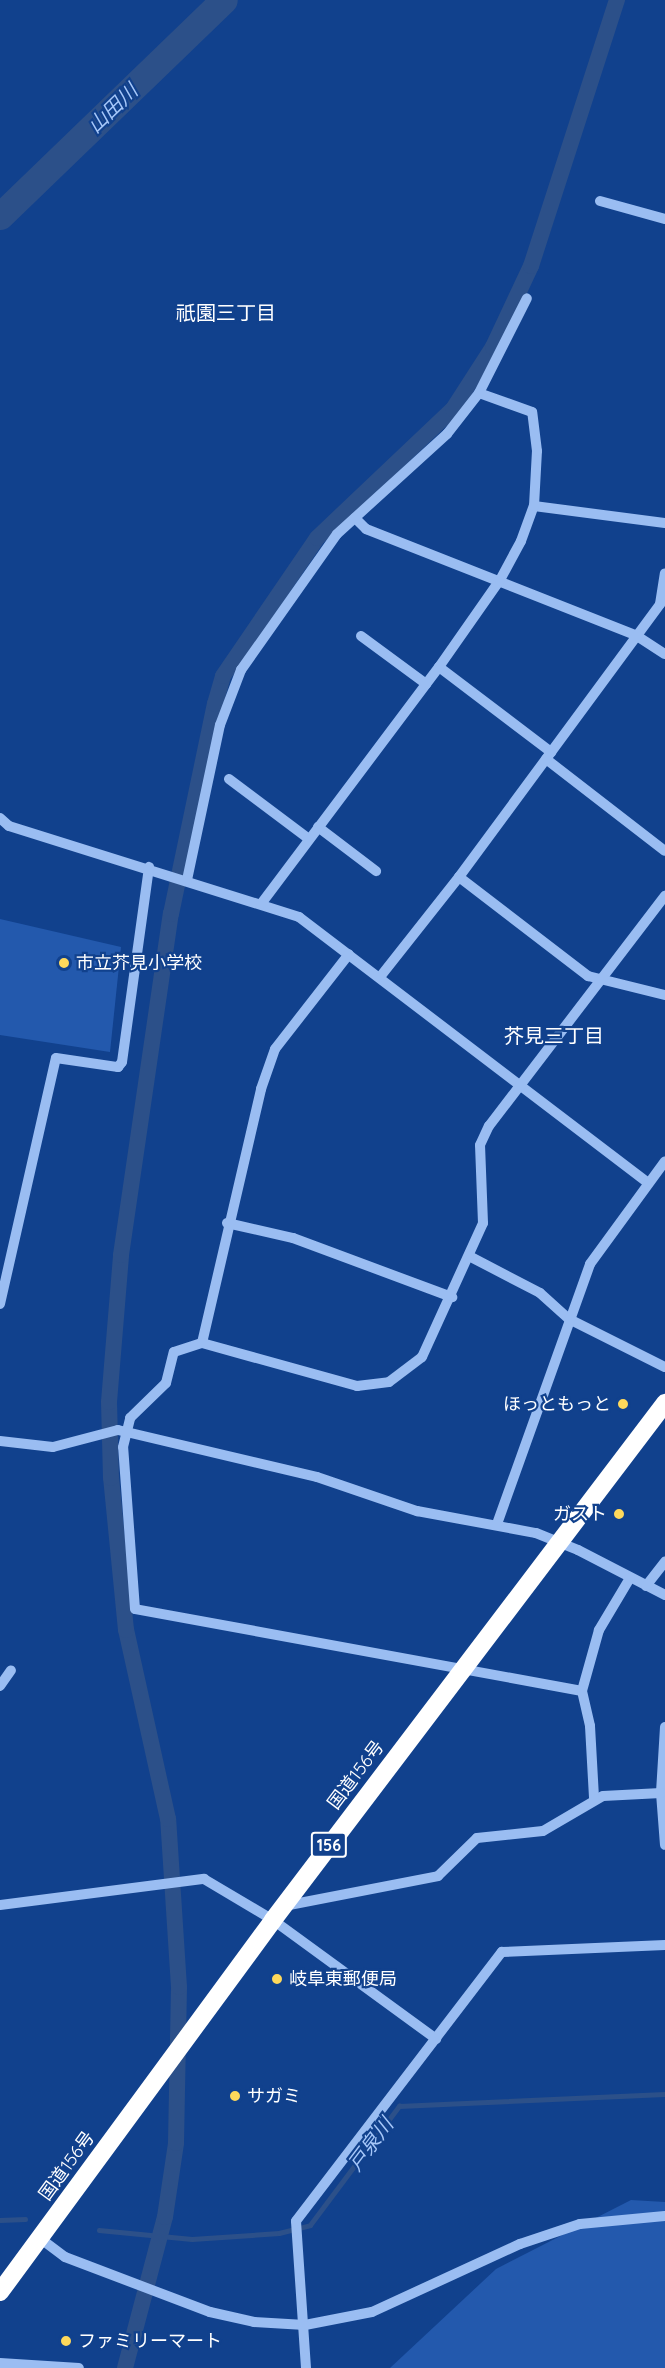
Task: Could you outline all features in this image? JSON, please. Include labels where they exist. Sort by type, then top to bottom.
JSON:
[{"type":"highway","name":"国道156号","points":[[0,2292],[278,1913],[665,1403]]},
{"type":"street","points":[[600,201],[665,219]]},
{"type":"street","points":[[187,880],[230,690],[337,534],[447,434],[479,393],[527,298]]},
{"type":"street","points":[[261,904],[439,667],[500,580],[521,541],[534,506],[537,451],[532,412],[479,393]]},
{"type":"street","points":[[534,506],[665,523]]},
{"type":"street","points":[[355,518],[366,529],[637,636],[665,654]]},
{"type":"street","points":[[380,977],[459,877],[660,604],[665,573]]},
{"type":"street","points":[[361,636],[426,684]]},
{"type":"street","points":[[439,667],[665,851]]},
{"type":"street","points":[[229,778],[309,839]]},
{"type":"street","points":[[0,818],[9,826],[149,867],[299,917],[648,1183]]},
{"type":"street","points":[[318,827],[376,871]]},
{"type":"street","points":[[0,1304],[56,1058],[118,1067],[122,1062],[149,867]]},
{"type":"street","points":[[459,877],[588,976],[665,995]]},
{"type":"street","points":[[582,1691],[462,1668],[338,1649],[135,1609],[122,1432],[130,1418],[166,1383],[174,1352],[202,1343],[357,1386],[389,1382],[422,1357],[452,1297],[483,1223],[480,1145],[489,1125],[522,1086],[665,896]]},
{"type":"street","points":[[202,1343],[227,1223],[261,1089],[275,1049],[349,954]]},
{"type":"street","points":[[497,1524],[566,1339],[569,1319],[597,1252],[665,1161]]},
{"type":"street","points":[[227,1223],[293,1238],[452,1297]]},
{"type":"street","points":[[469,1256],[540,1293],[569,1319],[665,1366]]},
{"type":"street","points":[[0,1441],[53,1447],[122,1432],[317,1477],[417,1511],[497,1524],[559,1541],[665,1595]]},
{"type":"street","points":[[646,1586],[665,1562]]},
{"type":"street","points":[[594,1798],[590,1726],[582,1691],[599,1630],[630,1578]]},
{"type":"street","points":[[0,1672],[11,1670],[0,1686]]},
{"type":"street","points":[[665,1727],[661,1793],[665,1845]]},
{"type":"street","points":[[278,1913],[438,1876],[477,1838],[543,1831],[594,1798],[661,1793]]},
{"type":"street","points":[[0,1905],[204,1879],[278,1913],[436,2039]]},
{"type":"street","points":[[306,2368],[305,2325],[296,2221],[502,1952],[665,1945]]},
{"type":"street","points":[[40,2239],[65,2257],[210,2312],[254,2322],[305,2325],[372,2312],[520,2244],[580,2224],[665,2216]]},
{"type":"street","points":[[0,2363],[79,2368]]},
{"type":"shaded area","points":[[0,919],[121,947],[110,1052],[0,1035]]},
{"type":"shaded area","points":[[631,2200],[665,2202],[665,2368],[390,2368],[496,2269]]},
{"type":"waterway","name":"山田川","points":[[0,216],[224,0]]},
{"type":"waterway","points":[[125,2368],[165,2217],[176,2143],[179,1987],[168,1819],[126,1630],[111,1478],[109,1402],[121,1255],[171,914],[215,704],[223,676],[317,538],[453,409],[493,347],[531,266],[617,0]]},
{"type":"waterway","name":"戸泉川","points":[[99,2230],[192,2239],[279,2233],[310,2225],[399,2106],[665,2094]]},
{"type":"waterway","name":"戸泉川","points":[[0,2220],[25,2219]]},
{"type":"place","name":"市立芥見小学校","points":[[64,963]]},
{"type":"place","name":"ほっともっと","points":[[623,1404]]},
{"type":"place","name":"ガスト","points":[[619,1514]]},
{"type":"place","name":"岐阜東郵便局","points":[[277,1979]]},
{"type":"place","name":"サガミ","points":[[235,2096]]},
{"type":"place","name":"ファミリーマート","points":[[66,2341]]},
{"type":"district","name":"祇園三丁目","points":[[226,312]]},
{"type":"district","name":"芥見三丁目","points":[[554,1035]]}]
